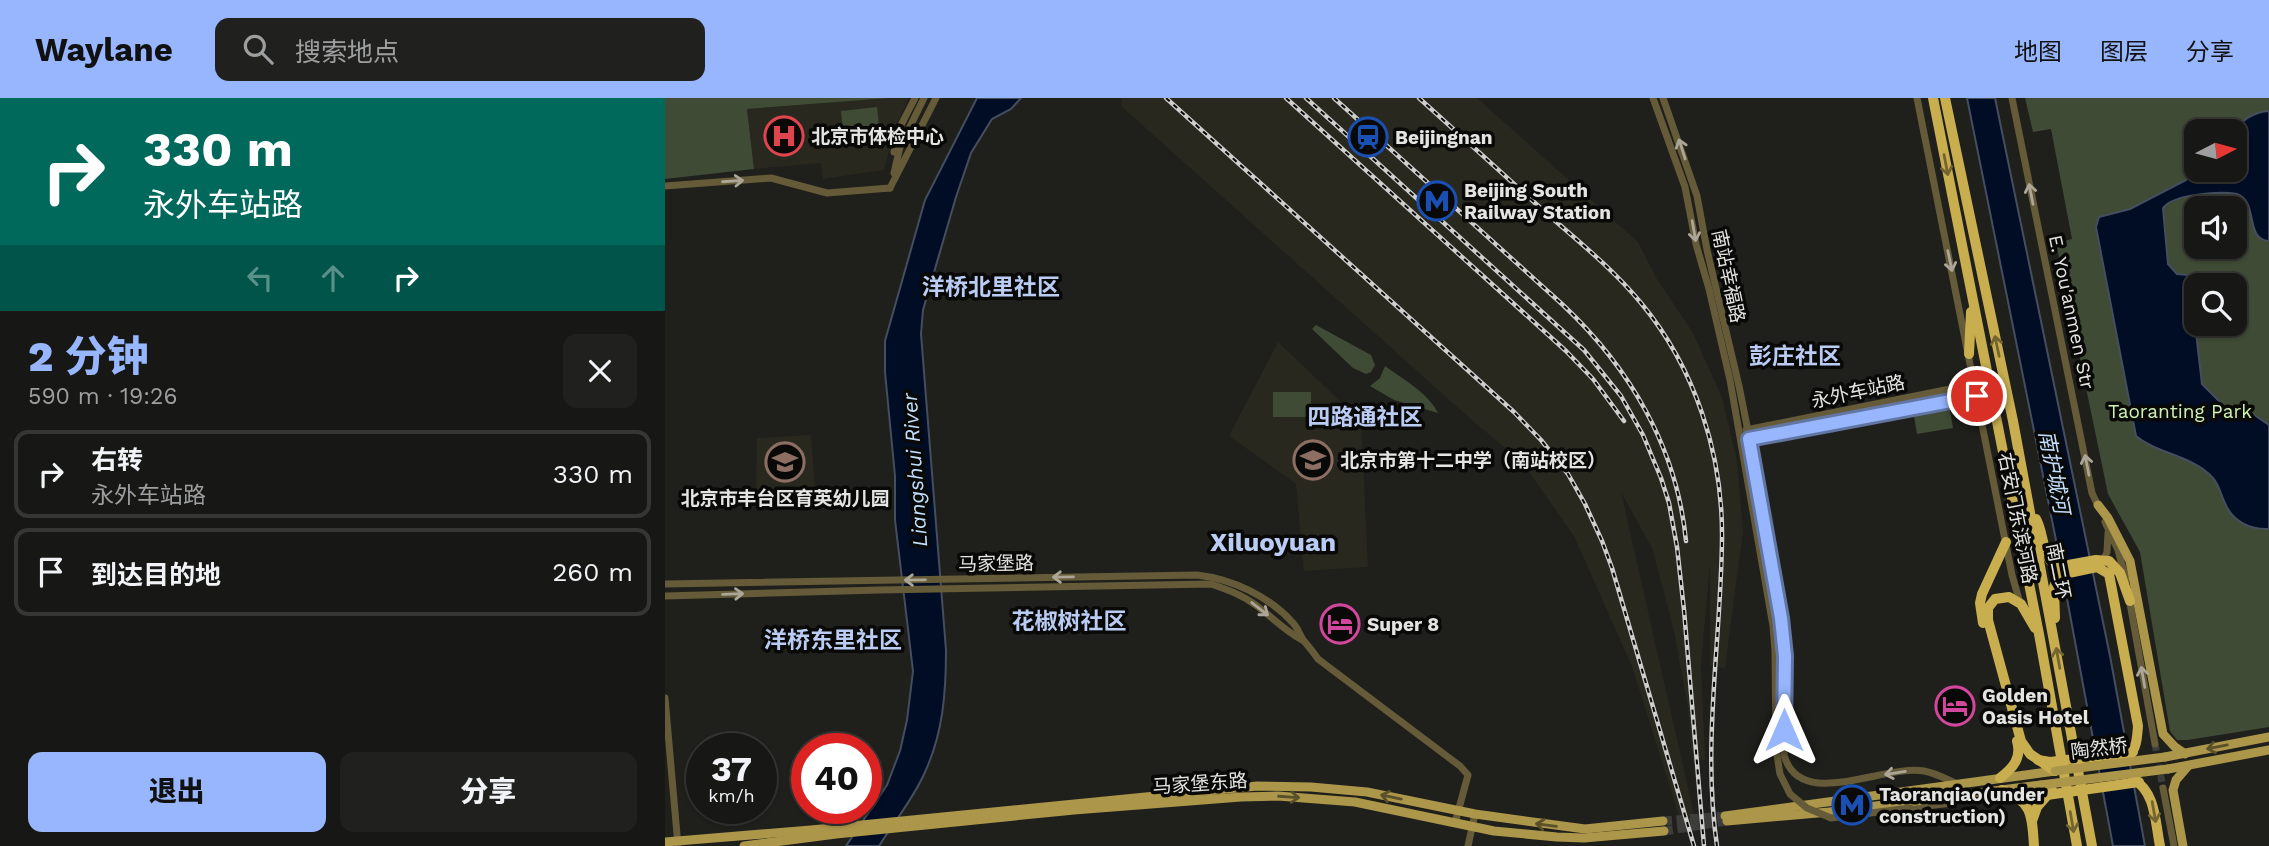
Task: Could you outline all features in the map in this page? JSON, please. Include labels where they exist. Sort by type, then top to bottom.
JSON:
[{"type":"highway","name":"南二环","points":[[1933,98],[2039,634],[2077,846]]},
{"type":"highway","name":"南二环","points":[[1945,98],[2029,508],[2092,846]]},
{"type":"highway","points":[[1969,354],[1971,294]]},
{"type":"highway","points":[[2029,508],[2039,524],[2050,562],[2058,571]]},
{"type":"highway","points":[[2000,778],[2013,768],[2019,756],[2019,748],[1981,615],[1980,603],[2006,542]]},
{"type":"highway","points":[[2058,571],[2099,562],[2117,568],[2130,601]]},
{"type":"highway","points":[[2099,562],[2109,574],[2138,726],[2133,752],[2116,763]]},
{"type":"highway","points":[[2052,630],[2056,613],[2054,587],[2058,571]]},
{"type":"highway","points":[[2039,634],[2021,604],[2002,596],[1991,602],[1987,614],[2021,741],[2025,749],[2055,771]]},
{"type":"highway","points":[[2038,760],[2050,762],[2133,752]]},
{"type":"highway","points":[[2127,775],[2147,789],[2160,846]]},
{"type":"highway","points":[[2047,795],[2139,782]]},
{"type":"highway","points":[[2032,821],[2037,807],[2057,783]]},
{"type":"highway","points":[[2003,790],[2016,795],[2025,803],[2032,821],[2034,846]]},
{"type":"main road","points":[[2098,505],[2108,518],[2130,561],[2163,734],[2185,754]]},
{"type":"main road","name":"陶然桥","points":[[2000,778],[2185,754],[2269,737]]},
{"type":"main road","name":"陶然桥","points":[[2003,790],[2188,766],[2269,750]]},
{"type":"main road","points":[[2183,846],[2173,790],[2176,780],[2188,766]]},
{"type":"main road","points":[[2000,778],[1726,818],[1829,812],[2003,790]]},
{"type":"main road","points":[[744,846],[930,822],[1257,786],[1367,792],[1475,814]]},
{"type":"main road","name":"马家堡东路","points":[[930,822],[1278,796],[1356,802],[1473,827],[1557,837],[1584,838],[1663,826],[1585,830],[1475,814]]},
{"type":"main road","points":[[665,842],[678,843],[844,826],[930,822]]},
{"type":"street","points":[[890,188],[890,170],[899,129],[915,98]]},
{"type":"street","points":[[890,188],[900,147],[924,98]]},
{"type":"street","points":[[890,188],[936,98]]},
{"type":"street","points":[[1653,98],[1689,204],[1696,244],[1743,430]]},
{"type":"street","name":"南站幸福路","points":[[1663,98],[1697,196],[1739,386],[1743,430],[1783,637],[1784,755],[1792,773],[1803,781],[1826,784],[1905,771],[1924,771],[1960,785]]},
{"type":"street","name":"右安门东滨河路","points":[[1917,98],[2016,592],[2021,604]]},
{"type":"street","name":"E. You'anmen Str","points":[[2012,98],[2092,493],[2123,563],[2155,744]]},
{"type":"street","points":[[665,186],[771,178],[827,193],[890,188]]},
{"type":"street","name":"永外车站路","points":[[1743,430],[1975,384]]},
{"type":"street","name":"永外车站路","points":[[1745,440],[1977,396]]},
{"type":"street","points":[[1745,440],[1773,626],[1776,749],[1780,774],[1790,794],[1807,808],[1831,818],[1952,803],[1980,792]]},
{"type":"street","points":[[2099,562],[2109,529]]},
{"type":"street","name":"马家堡路","points":[[665,584],[1197,575],[1215,578],[1240,586],[1261,597],[1294,623],[1318,659],[1460,766],[1468,775],[1458,811]]},
{"type":"street","name":"马家堡路","points":[[665,596],[1211,584],[1234,592],[1291,634],[1304,640]]},
{"type":"street","points":[[665,698],[678,843]]},
{"type":"street","points":[[2163,788],[2174,846]]},
{"type":"street","points":[[1455,823],[1458,811]]},
{"type":"street","points":[[1468,846],[1475,814]]},
{"type":"shaded area","points":[[909,98],[896,126],[884,170],[823,179],[821,163],[754,169],[747,109]]},
{"type":"shaded area","points":[[1122,98],[1477,98],[1638,242],[1657,279],[1693,333],[1722,397],[1737,461],[1743,531],[1725,668],[1710,666],[1710,564],[1701,664],[1705,760],[1693,762],[1688,708],[1674,631],[1652,548],[1621,492],[1696,823],[1682,826],[1633,669],[1574,536],[1522,462],[1121,106]]},
{"type":"shaded area","name":"北京市第十二中学（南站校区）","points":[[1278,342],[1361,421],[1368,567],[1304,571],[1296,484],[1229,436]]},
{"type":"shaded area","name":"北京市丰台区育英幼儿园","points":[[811,435],[815,487],[756,491],[757,438]]},
{"type":"green space","points":[[665,98],[890,98],[747,109],[754,169],[665,179]]},
{"type":"green space","name":"Taoranting Park","points":[[2025,98],[2269,98],[2269,727],[2188,740],[2177,740],[2170,731],[2140,552],[2108,494],[2056,243],[2072,239],[2051,129],[2033,132]]},
{"type":"green space","points":[[877,107],[879,126],[843,130],[841,111]]},
{"type":"green space","points":[[1316,325],[1371,355],[1375,365],[1371,372],[1366,374],[1353,368],[1312,329]]},
{"type":"green space","points":[[1385,366],[1422,393],[1438,413],[1394,400],[1370,386],[1380,378]]},
{"type":"green space","points":[[1273,392],[1311,392],[1311,417],[1273,417]]},
{"type":"green space","points":[[1950,410],[1953,428],[1917,434],[1914,416]]},
{"type":"water","name":"Liangshui River","points":[[977,98],[1021,98],[1011,109],[992,119],[971,153],[923,310],[921,334],[946,650],[942,712],[936,743],[910,801],[879,846],[846,846],[861,824],[882,824],[882,792],[900,751],[913,671],[895,520],[895,476],[885,372],[885,341],[925,200]]},
{"type":"water","name":"南护城河","points":[[1967,98],[1995,98],[2110,656],[2145,846],[2113,846],[2058,550]]},
{"type":"water","points":[[2269,111],[2269,241],[2261,239],[2257,234],[2247,196],[2209,193],[2184,196],[2163,208],[2168,264],[2177,274],[2184,275],[2184,336],[2196,336],[2202,384],[2232,414],[2250,412],[2269,425],[2269,529],[2249,526],[2232,515],[2215,481],[2205,470],[2136,436],[2096,227],[2099,217],[2130,209],[2184,181],[2247,182],[2246,119]]},
{"type":"tunnel","points":[[2155,744],[2163,788]]},
{"type":"tunnel","points":[[1663,821],[1725,816]]},
{"type":"tunnel","points":[[1664,831],[1727,821]]},
{"type":"railway","points":[[1166,98],[1514,412],[1568,474],[1585,504],[1612,568],[1694,846]]},
{"type":"railway","points":[[1286,98],[1566,351],[1593,379],[1624,421]]},
{"type":"railway","points":[[1306,98],[1584,350],[1621,396],[1643,435],[1669,503],[1677,547],[1704,846]]},
{"type":"railway","points":[[1334,98],[1563,305],[1609,355],[1629,383],[1661,442],[1681,507],[1686,541]]},
{"type":"railway","points":[[1419,98],[1619,279],[1660,328],[1691,384],[1711,444],[1721,507],[1721,577],[1711,769],[1717,846]]},
{"type":"place","name":"北京市体检中心","points":[[784,136]]},
{"type":"place","name":"Beijingnan","points":[[1368,137]]},
{"type":"place","name":"Beijing South Railway Station","points":[[1437,201]]},
{"type":"place","name":"北京市第十二中学（南站校区）","points":[[1313,460]]},
{"type":"place","name":"北京市丰台区育英幼儿园","points":[[785,462]]},
{"type":"place","name":"Super 8","points":[[1340,624]]},
{"type":"place","name":"Golden Oasis Hotel","points":[[1955,706]]},
{"type":"place","name":"Taoranqiao(under construction)","points":[[1852,805]]},
{"type":"district","name":"洋桥北里社区","points":[[991,287]]},
{"type":"district","name":"彭庄社区","points":[[1795,356]]},
{"type":"district","name":"四路通社区","points":[[1365,417]]},
{"type":"district","name":"Xiluoyuan","points":[[1273,542]]},
{"type":"district","name":"花椒树社区","points":[[1069,621]]},
{"type":"district","name":"洋桥东里社区","points":[[833,640]]},
{"type":"route","points":[[1784,730],[1785,656],[1781,618],[1749,439],[1977,396]]}]
